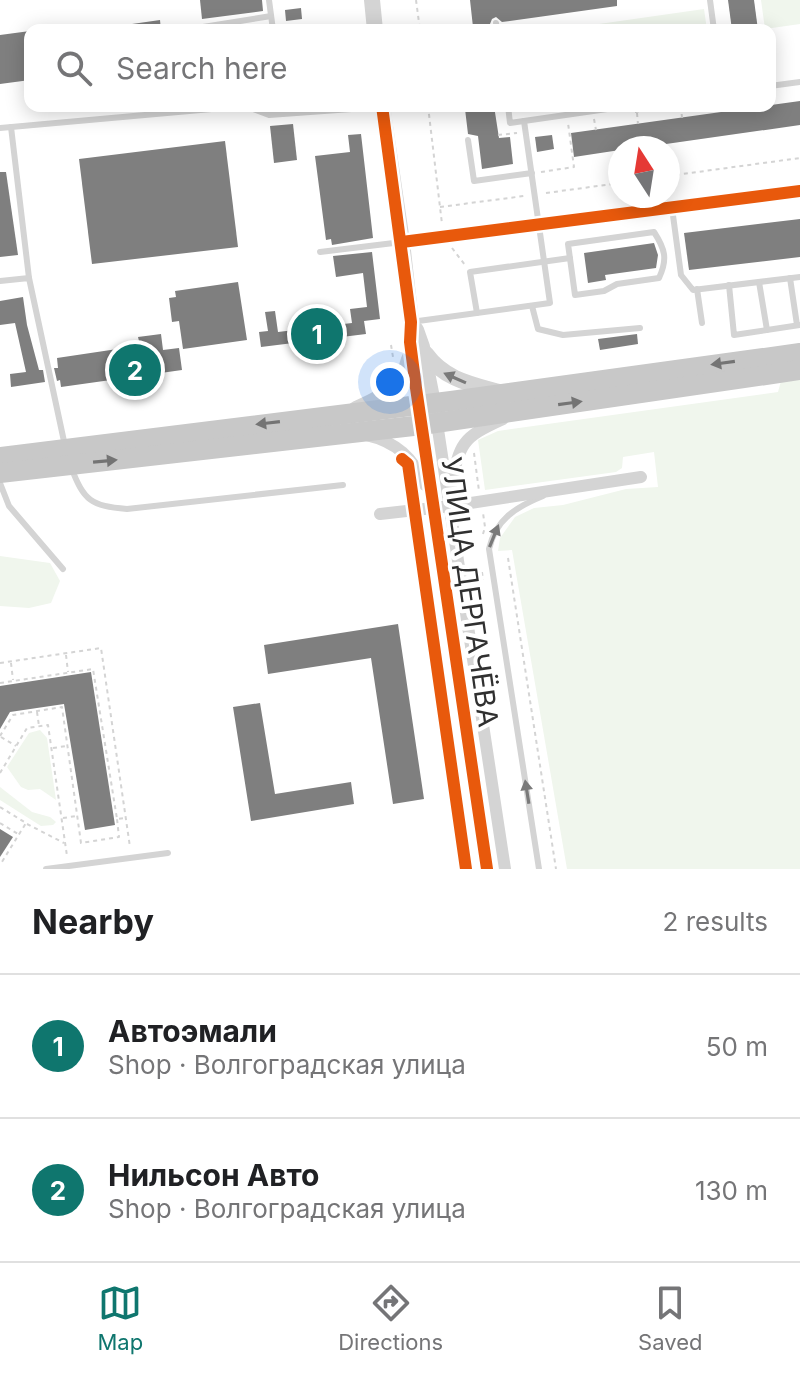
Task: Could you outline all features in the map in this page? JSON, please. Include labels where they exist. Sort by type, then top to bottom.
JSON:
[{"type":"main road","points":[[428,414],[500,393],[800,353]]},
{"type":"main road","points":[[0,457],[188,453],[344,424],[428,414],[521,410],[800,370]]},
{"type":"main road","points":[[0,473],[68,456]]},
{"type":"street","points":[[372,0],[374,24]]},
{"type":"street","name":"УЛИЦА ДЕРГАЧЁВА","points":[[383,112],[411,322],[428,414],[450,500],[505,869]]},
{"type":"street","points":[[680,207],[800,191]]},
{"type":"street","points":[[402,242],[672,208]]},
{"type":"street","points":[[344,424],[395,388],[416,348],[448,376],[500,393]]},
{"type":"street","points":[[450,500],[456,460],[466,440],[479,429],[521,410]]},
{"type":"street","name":"УЛИЦА ДЕРГАЧЁВА","points":[[428,414],[432,504],[487,869]]},
{"type":"street","points":[[344,424],[406,454],[416,464],[432,504]]},
{"type":"street","points":[[380,514],[411,511],[450,500],[641,477]]},
{"type":"lane","points":[[269,0],[272,24]]},
{"type":"lane","points":[[710,0],[713,24]]},
{"type":"lane","points":[[222,24],[271,16]]},
{"type":"lane","points":[[776,85],[800,82]]},
{"type":"lane","points":[[0,128],[178,112]]},
{"type":"lane","points":[[261,112],[269,115],[307,112]]},
{"type":"lane","points":[[509,112],[510,123],[586,112]]},
{"type":"lane","points":[[411,322],[550,303],[524,121]]},
{"type":"lane","points":[[11,127],[29,278],[68,456],[86,498],[103,507],[127,509],[343,485]]},
{"type":"lane","points":[[468,140],[474,181],[532,173]]},
{"type":"lane","points":[[672,208],[681,275],[693,290],[800,277]]},
{"type":"lane","points":[[654,232],[663,246],[666,264],[659,278],[617,284],[604,291],[575,295],[570,258],[568,244],[654,232]]},
{"type":"lane","points":[[320,252],[402,242]]},
{"type":"lane","points":[[477,313],[470,272],[570,258]]},
{"type":"lane","points":[[0,281],[29,278]]},
{"type":"lane","points":[[729,285],[734,335],[798,325],[790,278]]},
{"type":"lane","points":[[759,282],[767,330]]},
{"type":"lane","points":[[697,289],[702,323]]},
{"type":"lane","points":[[532,306],[538,329],[563,335],[640,328]]},
{"type":"lane","points":[[0,483],[9,506],[63,569]]},
{"type":"lane","points":[[539,869],[489,549],[501,520],[524,504],[559,489]]},
{"type":"lane","points":[[46,869],[168,853]]},
{"type":"path","points":[[416,0],[419,24]]},
{"type":"path","points":[[429,112],[443,237],[470,272]]},
{"type":"path","points":[[636,112],[638,124]]},
{"type":"path","points":[[682,112],[682,118]]},
{"type":"path","points":[[594,117],[596,130]]},
{"type":"path","points":[[532,173],[574,167],[567,121]]},
{"type":"path","points":[[498,135],[505,135]]},
{"type":"path","points":[[680,174],[800,158]]},
{"type":"path","points":[[440,207],[608,185]]},
{"type":"path","points":[[406,468],[463,869]]},
{"type":"path","points":[[508,558],[556,869]]},
{"type":"path","points":[[0,663],[101,648],[132,858]]},
{"type":"path","points":[[65,654],[68,673]]},
{"type":"path","points":[[10,662],[13,681]]},
{"type":"path","points":[[0,683],[93,669],[119,837],[81,843],[62,707],[13,715],[0,736],[16,747]]},
{"type":"path","points":[[97,692],[107,691]]},
{"type":"path","points":[[37,711],[39,726]]},
{"type":"path","points":[[0,773],[27,728],[48,725],[69,866]]},
{"type":"path","points":[[52,749],[67,746]]},
{"type":"path","points":[[107,754],[116,753]]},
{"type":"path","points":[[1,809],[65,844]]},
{"type":"path","points":[[62,818],[77,816]]},
{"type":"path","points":[[117,819],[126,818]]},
{"type":"path","points":[[0,823],[19,835]]},
{"type":"path","points":[[0,865],[26,823]]},
{"type":"shaded area","points":[[761,0],[800,0],[800,24],[776,27],[776,24],[764,24]]},
{"type":"shaded area","points":[[704,9],[706,24],[599,24]]},
{"type":"shaded area","points":[[800,379],[800,869],[567,869],[512,550],[498,551],[500,538],[515,517],[534,508],[563,505],[626,489],[658,487],[654,452],[623,457],[622,468],[616,472],[485,490],[478,440],[498,431],[778,392],[781,381]]},
{"type":"shaded area","points":[[0,556],[50,563],[60,581],[51,603],[29,608],[0,606]]},
{"type":"shaded area","points":[[40,730],[47,738],[56,800],[40,789],[21,787],[7,767],[29,733]]},
{"type":"shaded area","points":[[0,787],[32,812],[56,822],[41,826],[0,800]]},
{"type":"building","points":[[200,0],[262,0],[263,11],[202,19]]},
{"type":"building","points":[[470,0],[617,0],[617,6],[502,22],[496,17],[490,24],[473,24]]},
{"type":"building","points":[[728,0],[754,0],[757,24],[731,24]]},
{"type":"building","points":[[301,8],[302,19],[286,21],[285,10]]},
{"type":"building","points":[[160,20],[160,24],[132,24]]},
{"type":"building","points":[[24,32],[24,81],[0,84],[0,35]]},
{"type":"building","points":[[800,101],[800,125],[680,142],[680,136],[608,136],[608,152],[574,157],[571,133],[721,112],[776,112],[776,104]]},
{"type":"building","points":[[465,112],[495,112],[499,138],[510,137],[513,164],[482,169],[478,136],[468,134]]},
{"type":"building","points":[[293,124],[297,160],[274,163],[270,126]]},
{"type":"building","points":[[361,134],[373,238],[332,245],[331,239],[326,240],[315,156],[350,152],[348,135]]},
{"type":"building","points":[[552,135],[554,149],[537,152],[535,137]]},
{"type":"building","points":[[225,141],[238,247],[92,264],[79,159]]},
{"type":"building","points":[[0,172],[6,172],[18,255],[0,257]]},
{"type":"building","points":[[800,219],[800,257],[689,270],[684,233]]},
{"type":"building","points":[[654,243],[658,255],[656,268],[605,275],[606,280],[588,283],[584,253]]},
{"type":"building","points":[[372,252],[380,319],[364,321],[366,334],[261,347],[259,332],[268,331],[265,312],[275,311],[278,332],[352,323],[350,309],[367,307],[363,273],[336,277],[333,256]]},
{"type":"building","points":[[238,282],[247,340],[183,349],[179,321],[172,322],[169,298],[176,297],[175,291]]},
{"type":"building","points":[[23,297],[27,325],[45,382],[11,387],[10,374],[26,372],[15,323],[0,325],[0,301]]},
{"type":"building","points":[[161,334],[163,350],[179,348],[182,370],[61,387],[60,380],[57,381],[54,368],[58,368],[57,358],[124,348],[123,343],[139,341],[138,337]]},
{"type":"building","points":[[637,334],[638,344],[600,350],[598,339]]},
{"type":"building","points":[[398,624],[424,799],[393,804],[371,658],[268,674],[264,645]]},
{"type":"building","points":[[91,672],[115,825],[85,830],[64,704],[10,712],[0,729],[0,686]]},
{"type":"building","points":[[260,703],[275,794],[351,782],[354,804],[251,821],[233,707]]},
{"type":"building","points":[[0,829],[13,837],[0,857]]},
{"type":"cycle path","points":[[383,112],[411,322],[410,342],[416,388],[487,869]]},
{"type":"cycle path","points":[[402,242],[800,191]]},
{"type":"cycle path","points":[[402,459],[408,464],[466,869]]},
{"type":"place","name":"Автоэмали","points":[[317,334]]},
{"type":"place","name":"Нильсон Авто","points":[[135,370]]}]
